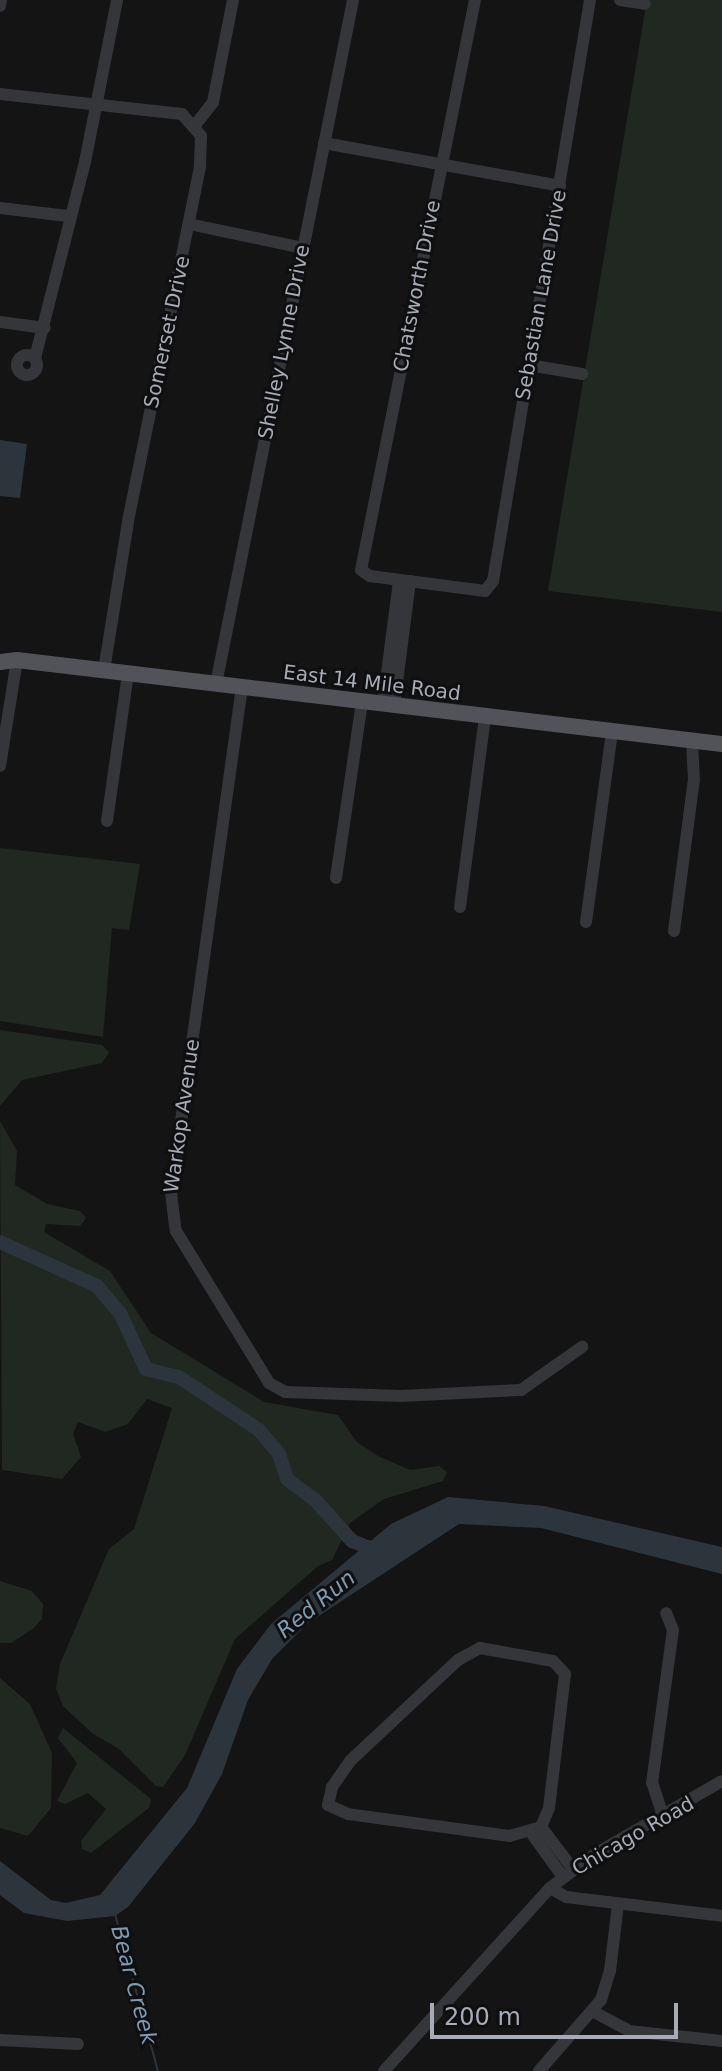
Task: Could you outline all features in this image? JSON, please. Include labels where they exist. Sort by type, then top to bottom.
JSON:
[{"type":"main road","name":"East 14 Mile Road","points":[[0,652],[8,661],[722,744]]},
{"type":"street","points":[[0,6],[1,0]]},
{"type":"street","points":[[35,358],[45,328],[117,0]]},
{"type":"street","points":[[0,94],[182,114],[196,124],[213,102],[233,0]]},
{"type":"street","name":"Shelley Lynne Drive","points":[[216,684],[353,0]]},
{"type":"street","name":"Chatsworth Drive","points":[[404,581],[362,573],[475,0]]},
{"type":"street","name":"Sebastian Lane Drive","points":[[404,581],[489,589],[590,0]]},
{"type":"street","points":[[620,0],[645,4]]},
{"type":"street","name":"Somerset Drive","points":[[104,670],[203,149],[196,124]]},
{"type":"street","points":[[324,143],[441,167],[560,186]]},
{"type":"street","points":[[0,208],[68,216]]},
{"type":"street","points":[[189,224],[303,248]]},
{"type":"street","points":[[0,322],[45,328]]},
{"type":"street","points":[[529,365],[582,374]]},
{"type":"street","points":[[388,705],[404,581]]},
{"type":"street","points":[[0,766],[8,661]]},
{"type":"street","points":[[107,821],[128,673]]},
{"type":"street","name":"Warkop Avenue","points":[[242,687],[171,1193],[176,1231],[269,1383],[285,1392],[401,1396],[521,1390],[582,1347]]},
{"type":"street","points":[[336,878],[362,702]]},
{"type":"street","points":[[460,907],[485,717]]},
{"type":"street","points":[[586,922],[612,732]]},
{"type":"street","points":[[674,931],[694,780],[692,741]]},
{"type":"street","points":[[663,1816],[652,1783],[673,1630],[666,1613]]},
{"type":"street","points":[[487,1647],[553,1661],[566,1681],[549,1808],[536,1830],[510,1836],[392,1820],[328,1805],[341,1771],[466,1654],[487,1647]]},
{"type":"street","name":"Chicago Road","points":[[384,2071],[550,1888],[568,1873],[722,1781]]},
{"type":"street","points":[[536,1830],[568,1873]]},
{"type":"street","points":[[550,1888],[566,1897],[722,1916]]},
{"type":"street","points":[[539,2071],[594,2012],[610,1971],[618,1904]]},
{"type":"street","points":[[594,2012],[620,2029],[722,2041]]},
{"type":"street","points":[[0,2040],[78,2044]]},
{"type":"shaded area","points":[[647,0],[722,0],[722,612],[548,591]]},
{"type":"shaded area","points":[[0,848],[140,864],[129,930],[112,928],[103,1037],[0,1021]]},
{"type":"shaded area","points":[[0,1030],[102,1045],[109,1052],[102,1063],[22,1080],[0,1106]]},
{"type":"shaded area","points":[[0,1121],[17,1151],[15,1185],[47,1204],[80,1211],[86,1218],[80,1226],[46,1224],[44,1232],[110,1271],[151,1333],[264,1402],[338,1415],[357,1442],[378,1456],[410,1470],[439,1466],[447,1472],[443,1481],[384,1499],[350,1523],[332,1560],[318,1566],[235,1639],[185,1755],[163,1787],[156,1786],[119,1749],[92,1733],[63,1706],[56,1689],[60,1664],[109,1549],[134,1529],[172,1408],[147,1399],[128,1424],[105,1432],[78,1422],[73,1434],[81,1457],[62,1479],[2,1470]]},
{"type":"shaded area","points":[[0,1581],[32,1591],[43,1604],[42,1619],[11,1643],[0,1643]]},
{"type":"shaded area","points":[[0,1678],[30,1704],[52,1753],[51,1808],[28,1836],[0,1828]]},
{"type":"shaded area","points":[[63,1728],[151,1799],[149,1808],[91,1853],[82,1849],[81,1841],[106,1809],[88,1793],[65,1804],[57,1801],[77,1763],[58,1738]]},
{"type":"water","points":[[0,440],[27,444],[20,498],[0,496]]},
{"type":"water","name":"Red Run","points":[[448,1497],[544,1506],[722,1547],[722,1574],[541,1528],[459,1524],[308,1623],[272,1659],[248,1700],[222,1774],[195,1823],[128,1907],[115,1916],[67,1921],[24,1913],[0,1895],[0,1861],[51,1900],[66,1903],[100,1895],[187,1788],[237,1669],[271,1624],[391,1524]]},
{"type":"waterway","points":[[0,1242],[97,1286],[120,1313],[146,1369],[179,1377],[259,1430],[279,1454],[287,1479],[317,1502],[352,1541],[381,1553]]},
{"type":"waterway","name":"Bear Creek","points":[[115,1914],[158,2071]]}]
